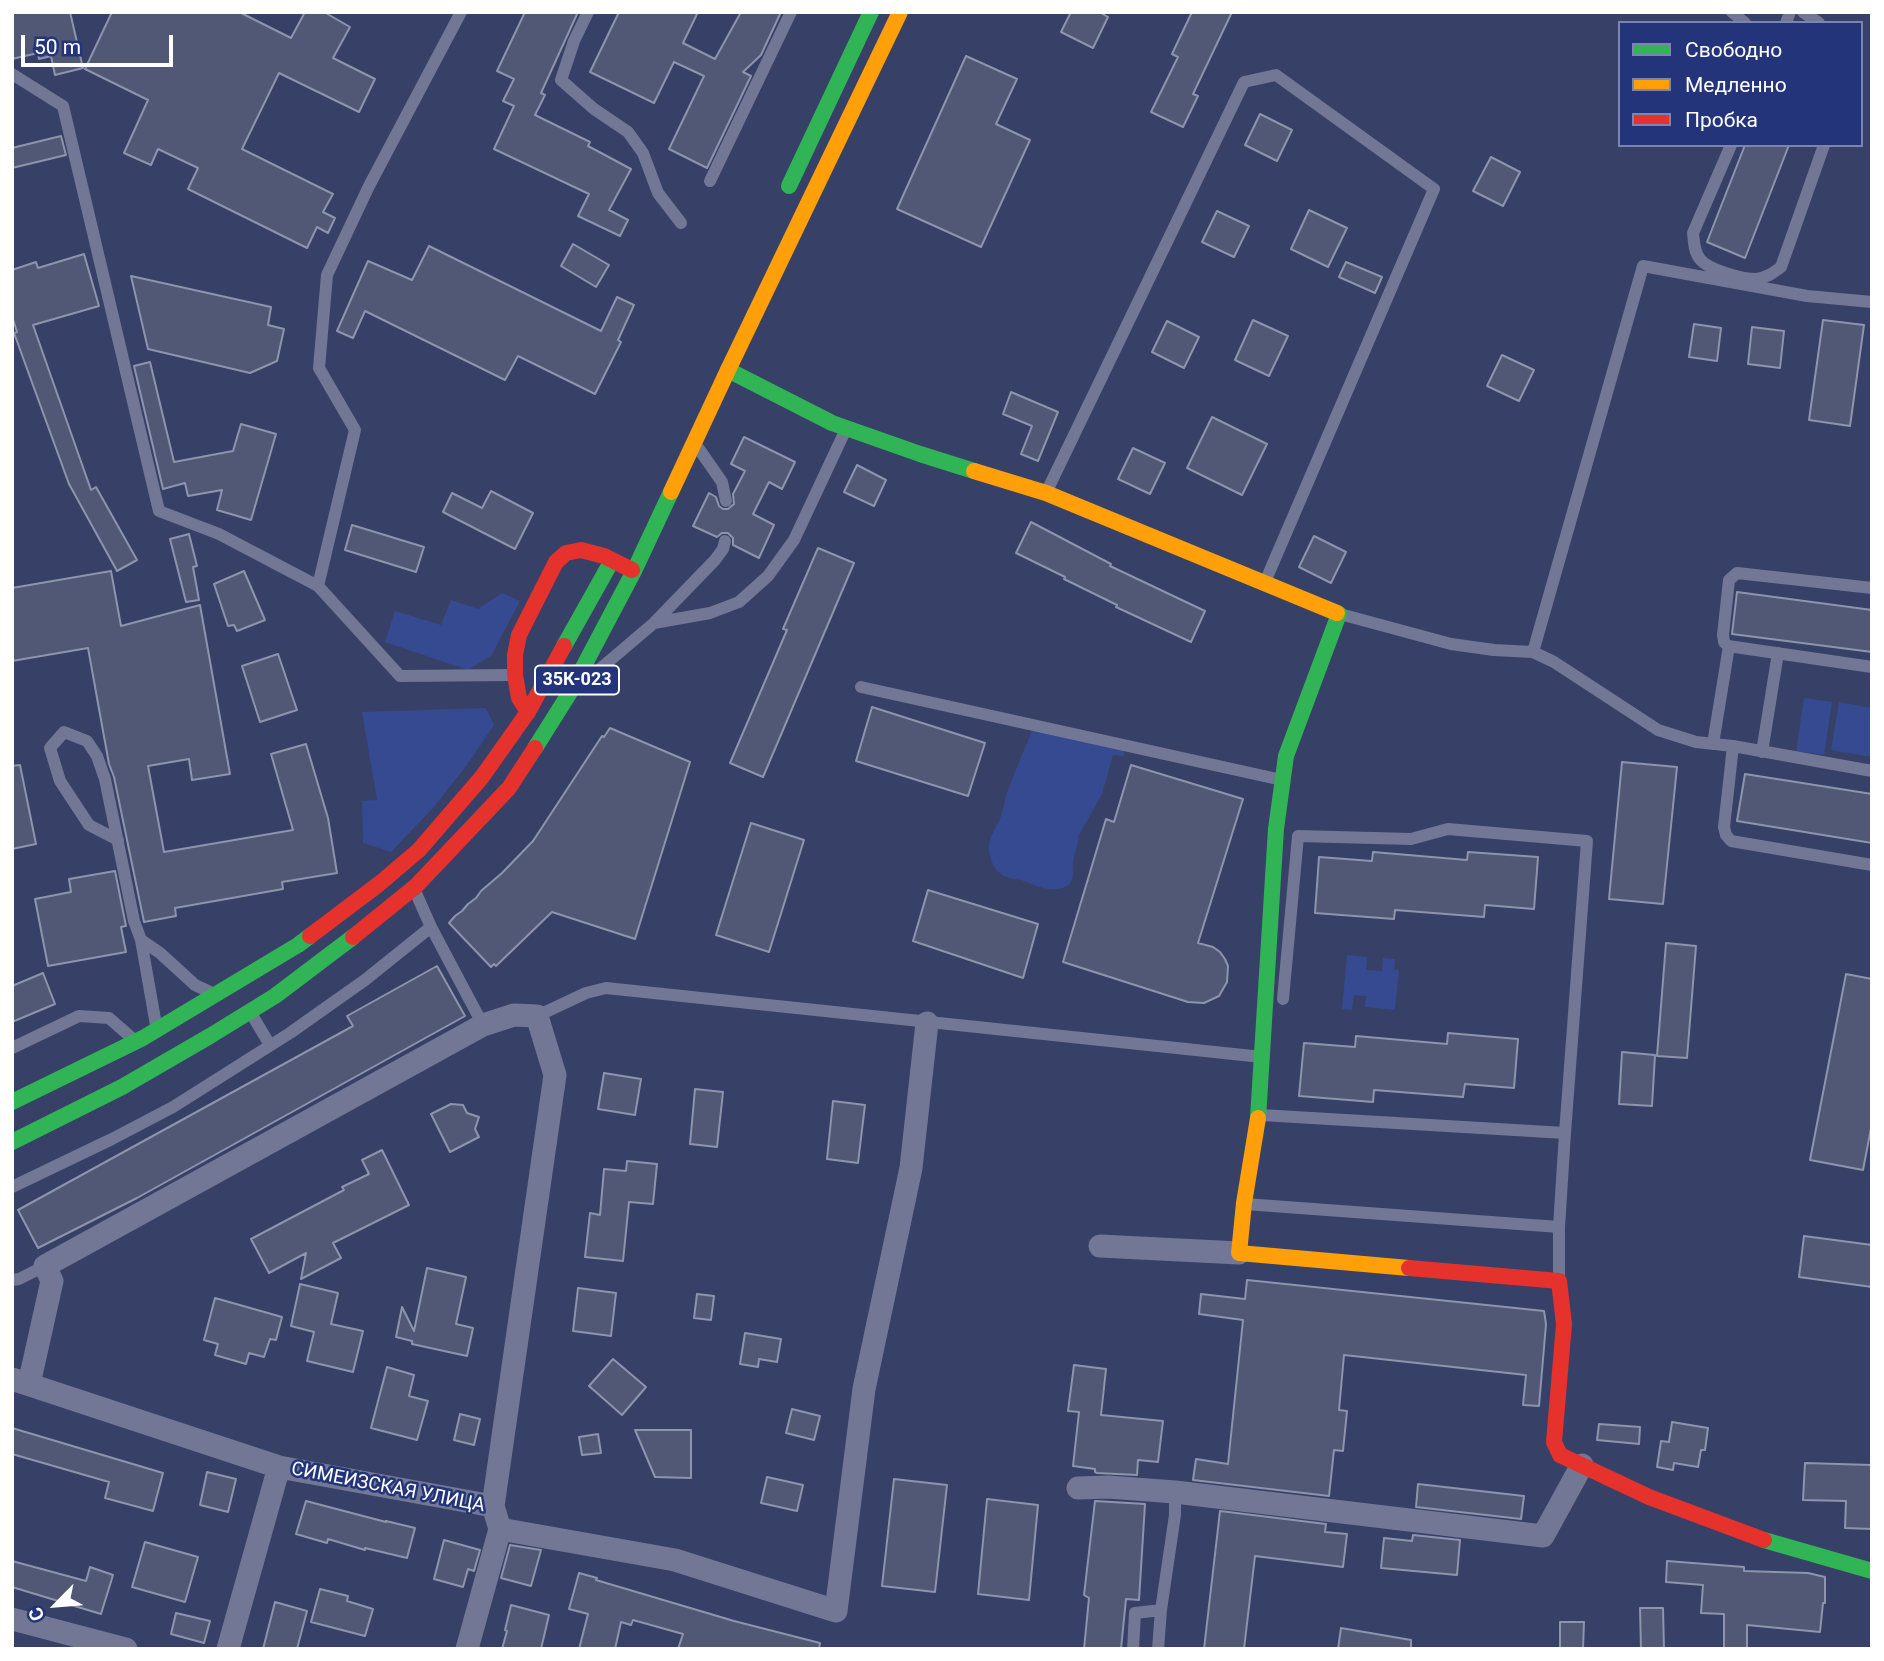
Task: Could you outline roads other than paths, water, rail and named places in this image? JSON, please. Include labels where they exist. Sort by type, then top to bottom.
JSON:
[{"type":"main road","points":[[784,195],[871,12]]},
{"type":"main road","name":"35К-023","points":[[12,1142],[122,1087],[275,996],[414,888],[509,788],[569,694],[634,571],[900,12]]},
{"type":"main road","points":[[728,370],[832,423],[920,454],[1046,493],[1339,614],[1286,756],[1276,829],[1259,1115],[1244,1203],[1240,1253],[1559,1281],[1564,1324],[1555,1442],[1560,1455],[1649,1497],[1777,1545],[1872,1571]]},
{"type":"main road","points":[[528,712],[519,698],[515,655],[519,635],[556,562],[572,550],[583,550],[615,554],[634,571]]},
{"type":"main road","name":"35К-023","points":[[12,1102],[157,1030],[298,945],[419,850],[482,777],[528,712],[615,554]]},
{"type":"street","points":[[20,1381],[52,1281],[45,1266],[483,1025],[514,1015],[537,1016],[555,1075],[494,1506]]},
{"type":"street","name":"СИМЕИЗСКАЯ УЛИЦА","points":[[20,1381],[279,1467],[494,1506],[500,1529],[676,1560],[836,1611],[864,1388],[911,1168],[927,1023]]},
{"type":"street","points":[[1100,1246],[1240,1253]]},
{"type":"street","points":[[1078,1488],[1108,1487],[1175,1492],[1543,1535],[1582,1465]]},
{"type":"street","points":[[228,1649],[279,1467]]},
{"type":"street","points":[[467,1649],[500,1529]]},
{"type":"street","points":[[12,1619],[126,1649]]},
{"type":"lane","points":[[318,586],[355,430],[319,368],[327,275],[369,186],[461,12]]},
{"type":"lane","points":[[588,12],[574,41],[561,80],[594,109],[628,132],[643,153],[658,193],[681,223]]},
{"type":"lane","points":[[710,181],[791,12]]},
{"type":"lane","points":[[12,74],[63,106],[159,511],[219,534],[318,586],[400,676],[515,675]]},
{"type":"lane","points":[[1046,493],[1244,82],[1276,75],[1434,189],[1264,583]]},
{"type":"lane","points":[[1730,147],[1693,233],[1694,249],[1701,262],[1730,275],[1756,279],[1771,275],[1781,267],[1823,147]]},
{"type":"lane","points":[[1532,652],[1643,266],[1807,296],[1872,302]]},
{"type":"lane","points":[[654,623],[710,613],[739,602],[768,576],[794,540],[847,428]]},
{"type":"lane","points":[[695,443],[722,482],[726,501]]},
{"type":"lane","points":[[569,694],[654,623],[715,560],[723,550],[725,541]]},
{"type":"lane","points":[[1872,588],[1737,573],[1729,580],[1723,635],[1724,642],[1729,646],[1872,667]]},
{"type":"lane","points":[[1339,614],[1451,644],[1532,652],[1554,662],[1658,730],[1696,742],[1872,771]]},
{"type":"lane","points":[[1713,744],[1729,646]]},
{"type":"lane","points":[[1762,751],[1778,653]]},
{"type":"lane","points":[[861,687],[1283,780]]},
{"type":"lane","points":[[118,840],[89,825],[60,781],[50,748],[64,732],[87,741],[97,756],[105,779],[118,840],[134,920],[141,940],[157,1030]]},
{"type":"lane","points":[[1733,746],[1724,827],[1731,841],[1872,864]]},
{"type":"lane","points":[[1283,999],[1298,836],[1411,839],[1448,829],[1587,841],[1564,1133],[1559,1281]]},
{"type":"lane","points":[[414,888],[431,927],[483,1025]]},
{"type":"lane","points":[[12,1187],[173,1107],[365,980],[431,927]]},
{"type":"lane","points":[[141,940],[160,953],[195,985],[217,994]]},
{"type":"lane","points":[[537,1016],[586,993],[606,988],[1263,1058]]},
{"type":"lane","points":[[250,1012],[270,1045]]},
{"type":"lane","points":[[12,1048],[79,1016],[109,1018],[136,1041]]},
{"type":"lane","points":[[1259,1115],[1564,1133]]},
{"type":"lane","points":[[1244,1203],[1559,1227]]},
{"type":"lane","points":[[12,1280],[45,1266]]},
{"type":"lane","points":[[1158,1649],[1175,1515],[1175,1492]]},
{"type":"lane","points":[[1133,1649],[1136,1613],[1161,1610]]}]
